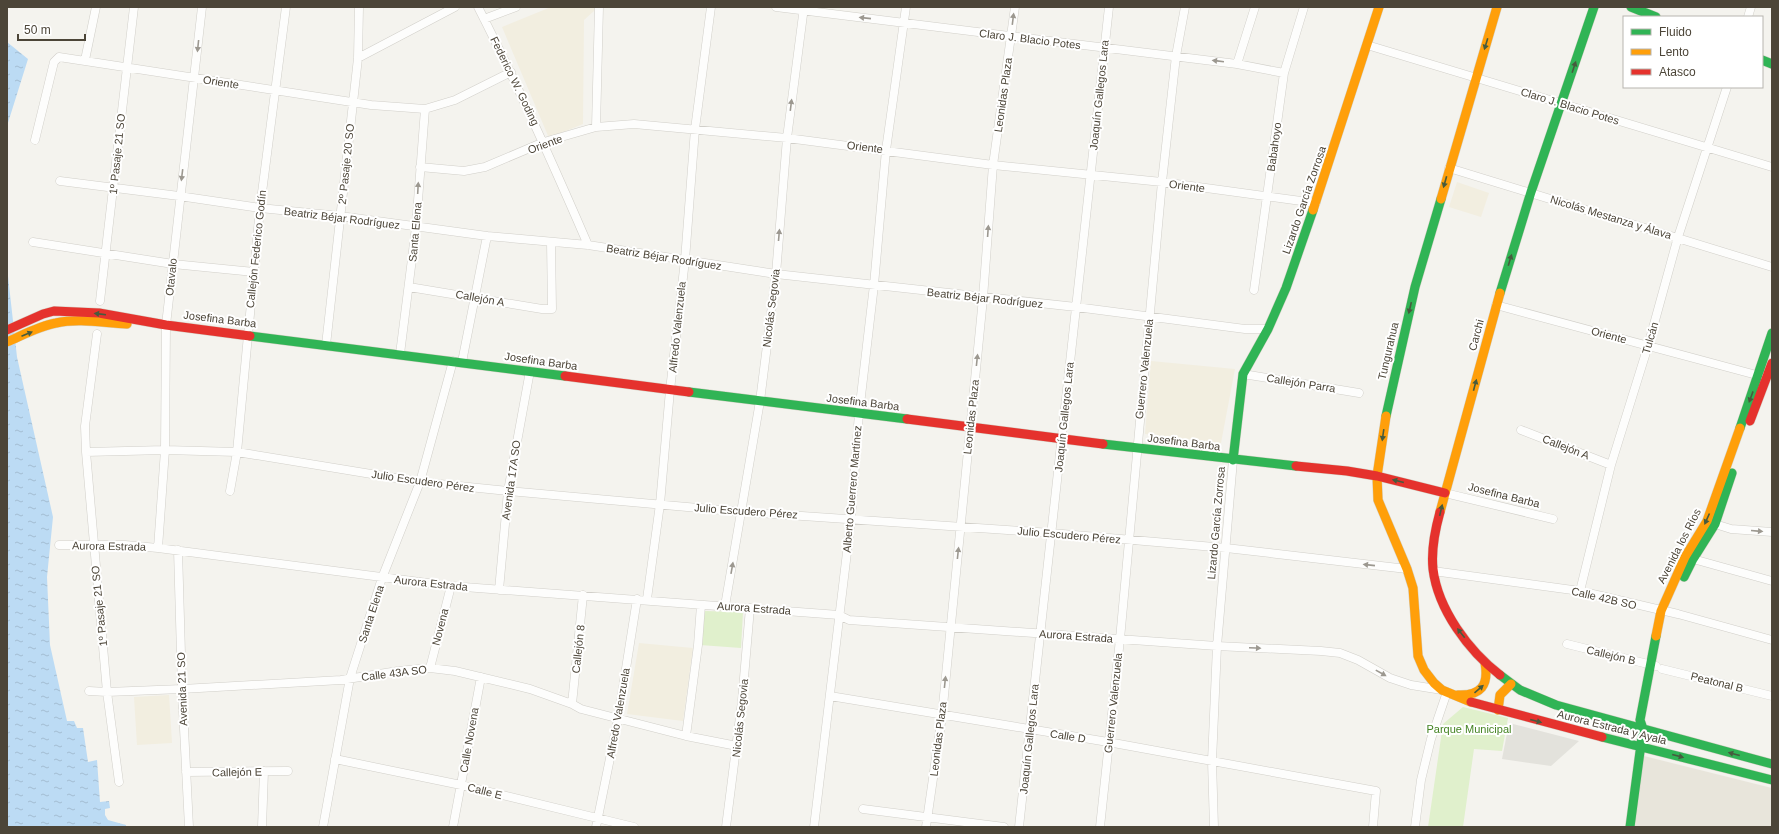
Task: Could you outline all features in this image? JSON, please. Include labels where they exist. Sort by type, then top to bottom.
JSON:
[{"type":"main road","name":"Lizardo García Zorrosa","points":[[1233,460],[1243,374],[1268,329],[1286,288],[1316,203],[1379,7]]},
{"type":"main road","name":"Tungurahua","points":[[1447,692],[1424,670],[1418,656],[1413,588],[1408,569],[1378,500],[1377,476],[1386,414],[1415,287],[1498,7]]},
{"type":"main road","name":"Carchi","points":[[1485,663],[1452,620],[1438,589],[1433,571],[1433,549],[1445,493],[1496,305],[1531,192],[1594,7]]},
{"type":"main road","points":[[1631,7],[1654,16]]},
{"type":"main road","name":"Josefina Barba","points":[[7,330],[42,314],[54,311],[99,314],[166,325],[326,344],[670,390],[1233,460],[1347,471],[1377,476],[1445,493]]},
{"type":"main road","name":"Josefina Barba","points":[[7,342],[46,325],[70,321],[166,325]]},
{"type":"main road","name":"Avenida los Ríos","points":[[1665,612],[1693,559],[1715,524],[1763,376],[1772,333]]},
{"type":"main road","name":"Avenida los Ríos","points":[[1630,827],[1642,729],[1647,721],[1665,612],[1685,557],[1707,521],[1763,376],[1772,363]]},
{"type":"main road","points":[[1447,692],[1472,695],[1480,690],[1486,682],[1487,673],[1485,663]]},
{"type":"main road","name":"Aurora Estrada y Ayala","points":[[1485,663],[1511,684],[1531,695],[1556,705],[1772,764]]},
{"type":"main road","points":[[1498,710],[1500,695],[1504,689],[1511,684]]},
{"type":"main road","name":"Aurora Estrada y Ayala","points":[[1447,692],[1498,710],[1772,780]]},
{"type":"street","points":[[85,60],[96,7]]},
{"type":"street","name":"1º Pasaje 21 SO","points":[[100,301],[134,7]]},
{"type":"street","name":"Otavalo","points":[[158,548],[165,450],[166,325],[202,7]]},
{"type":"street","name":"Callejón Federico Godín","points":[[230,491],[237,452],[260,208],[286,7]]},
{"type":"street","name":"2º Pasaje 20 SO","points":[[326,344],[358,58],[359,7]]},
{"type":"street","points":[[358,58],[455,7]]},
{"type":"street","name":"Federico W. Goding","points":[[478,7],[544,142],[588,245]]},
{"type":"street","points":[[484,19],[502,10],[516,7]]},
{"type":"street","points":[[596,127],[599,7]]},
{"type":"street","name":"Alfredo Valenzuela","points":[[646,600],[660,504],[670,390],[685,260],[695,129],[711,7]]},
{"type":"street","name":"Claro J. Blacio Potes","points":[[776,7],[804,9],[1011,37],[1176,56],[1237,64],[1284,73]]},
{"type":"street","name":"Alberto Guerrero Martínez","points":[[814,827],[850,518],[859,413],[874,285],[886,150],[906,7]]},
{"type":"street","name":"Leonidas Plaza","points":[[926,827],[942,716],[969,427],[983,298],[993,165],[1015,7]]},
{"type":"street","name":"Joaquín Gallegos Lara","points":[[1019,827],[1109,7]]},
{"type":"street","name":"Guerrero Valenzuela","points":[[1100,827],[1120,639],[1162,182],[1176,56],[1185,7]]},
{"type":"street","points":[[1237,64],[1255,7]]},
{"type":"street","name":"Babahoyo","points":[[1254,290],[1284,73],[1304,7]]},
{"type":"street","name":"Nicolás Segovia","points":[[725,606],[760,401],[776,274],[787,138],[804,9]]},
{"type":"street","name":"Claro J. Blacio Potes","points":[[1367,45],[1772,167]]},
{"type":"street","name":"Oriente","points":[[35,140],[54,62],[59,58],[85,60],[352,102],[425,109],[455,100],[511,72]]},
{"type":"street","name":"Tulcán","points":[[1580,591],[1612,465],[1648,346],[1678,237],[1727,88]]},
{"type":"street","name":"Santa Elena","points":[[400,354],[416,227],[425,109]]},
{"type":"street","name":"Oriente","points":[[420,167],[464,171],[485,167],[544,142],[596,127],[634,124],[787,138],[993,165],[1162,182],[1316,203]]},
{"type":"street","name":"Nicolás Mestanza y Álava","points":[[1450,168],[1772,267]]},
{"type":"street","name":"Beatriz Béjar Rodríguez","points":[[60,181],[114,187],[260,208],[340,216],[487,236],[588,245],[776,274],[983,298],[1076,307],[1245,329],[1268,329]]},
{"type":"street","points":[[462,362],[487,236]]},
{"type":"street","points":[[33,242],[173,264],[254,272]]},
{"type":"street","name":"Callejón A","points":[[409,287],[542,309],[552,309],[551,242]]},
{"type":"street","name":"Oriente","points":[[1496,305],[1763,376]]},
{"type":"street","name":"1º Pasaje 21 SO","points":[[97,334],[85,426],[86,452],[93,546],[119,782]]},
{"type":"street","name":"Santa Elena","points":[[323,827],[350,678],[382,578],[420,482],[453,361]]},
{"type":"street","name":"Avenida 17A SO","points":[[499,590],[508,491],[530,371]]},
{"type":"street","name":"Callejón Parra","points":[[1243,374],[1359,393]]},
{"type":"street","name":"Callejón A","points":[[1521,430],[1612,465]]},
{"type":"street","name":"Julio Escudero Pérez","points":[[86,452],[165,450],[237,452],[420,482],[508,491],[742,512],[960,526],[1226,548],[1408,569]]},
{"type":"street","name":"Lizardo García Zorrosa","points":[[1214,827],[1212,761],[1216,646],[1233,460]]},
{"type":"street","name":"Josefina Barba","points":[[1445,493],[1553,519]]},
{"type":"street","points":[[1715,524],[1731,528],[1772,532]]},
{"type":"street","name":"Aurora Estrada","points":[[60,545],[125,545],[158,548],[451,586],[839,615],[849,620],[1216,646],[1340,653],[1358,660],[1390,678],[1411,685],[1447,692]]},
{"type":"street","name":"Avenida 21 SO","points":[[178,550],[182,689],[189,827]]},
{"type":"street","points":[[1693,559],[1772,581]]},
{"type":"street","name":"Calle 42B SO","points":[[1433,571],[1580,591],[1772,640]]},
{"type":"street","name":"Novena","points":[[430,668],[451,586]]},
{"type":"street","name":"Callejón 8","points":[[572,704],[583,595]]},
{"type":"street","name":"Alfredo Valenzuela","points":[[596,827],[618,719],[637,599]]},
{"type":"street","points":[[686,736],[697,652],[701,605]]},
{"type":"street","name":"Nicolás Segovia","points":[[726,827],[748,650],[750,608]]},
{"type":"street","name":"Callejón B","points":[[1567,644],[1657,667]]},
{"type":"street","name":"Peatonal B","points":[[1657,667],[1772,696]]},
{"type":"street","name":"Calle 43A SO","points":[[89,691],[108,692],[182,689],[350,678],[430,668],[455,671],[530,689],[572,704],[581,709],[686,736],[737,746]]},
{"type":"street","name":"Calle Novena","points":[[453,827],[481,677]]},
{"type":"street","points":[[1415,827],[1421,780],[1431,739],[1447,692]]},
{"type":"street","name":"Calle D","points":[[830,696],[942,716],[1108,742],[1376,791],[1373,827]]},
{"type":"street","name":"Calle E","points":[[335,759],[461,785],[634,827]]},
{"type":"street","points":[[262,827],[264,771]]},
{"type":"street","name":"Callejón E","points":[[186,772],[288,771]]},
{"type":"street","points":[[863,809],[1004,827]]},
{"type":"shaded area","points":[[551,7],[595,7],[594,11],[584,20],[583,124],[549,138],[502,27]]},
{"type":"shaded area","points":[[1457,182],[1489,193],[1481,217],[1449,207]]},
{"type":"shaded area","points":[[1151,361],[1235,369],[1221,443],[1145,434]]},
{"type":"shaded area","points":[[639,643],[693,648],[683,721],[627,714]]},
{"type":"shaded area","points":[[169,695],[172,743],[137,745],[134,697]]},
{"type":"shaded area","points":[[1509,723],[1579,741],[1551,766],[1502,759]]},
{"type":"shaded area","points":[[1644,756],[1772,788],[1772,827],[1635,827]]},
{"type":"green space","points":[[704,611],[743,612],[741,648],[700,645]]},
{"type":"green space","name":"Parque Municipal","points":[[1463,707],[1508,718],[1502,751],[1474,749],[1463,827],[1428,827],[1443,724]]},
{"type":"water","points":[[7,42],[28,59],[7,126]]},
{"type":"water","points":[[7,267],[17,357],[53,517],[47,577],[50,645],[67,721],[74,721],[77,728],[83,728],[88,762],[97,760],[100,802],[109,801],[110,808],[105,809],[105,815],[108,820],[126,825],[126,827],[7,827]]},
{"type":"traffic: fast","points":[[1500,293],[1531,192],[1594,7]]},
{"type":"traffic: fast","points":[[1631,7],[1654,16]]},
{"type":"traffic: fast","points":[[1763,60],[1772,64]]},
{"type":"traffic: fast","points":[[1386,416],[1415,287],[1441,199]]},
{"type":"traffic: fast","points":[[1233,460],[1243,374],[1268,329],[1286,288],[1313,210]]},
{"type":"traffic: fast","points":[[1740,428],[1772,333]]},
{"type":"traffic: fast","points":[[250,336],[565,376]]},
{"type":"traffic: fast","points":[[689,392],[907,419]]},
{"type":"traffic: fast","points":[[1103,444],[1296,466]]},
{"type":"traffic: fast","points":[[1684,577],[1693,559],[1715,524],[1732,473]]},
{"type":"traffic: fast","points":[[1630,827],[1643,729],[1640,720],[1656,636]]},
{"type":"traffic: fast","points":[[1500,675],[1520,690],[1556,705],[1772,764]]},
{"type":"traffic: fast","points":[[1602,737],[1772,780]]},
{"type":"traffic: slow","points":[[1313,210],[1379,7]]},
{"type":"traffic: slow","points":[[1441,199],[1497,7]]},
{"type":"traffic: slow","points":[[1440,512],[1500,293]]},
{"type":"traffic: slow","points":[[7,342],[50,324],[74,321],[127,324]]},
{"type":"traffic: slow","points":[[1386,416],[1377,476],[1378,500],[1407,569],[1413,588],[1418,656],[1424,670],[1434,683],[1442,690],[1471,702]]},
{"type":"traffic: slow","points":[[1656,636],[1661,611],[1685,557],[1707,521],[1740,428]]},
{"type":"traffic: slow","points":[[1458,695],[1472,694],[1482,688],[1486,677],[1485,663]]},
{"type":"traffic: slow","points":[[1498,710],[1500,695],[1511,684]]},
{"type":"traffic: jam","points":[[7,330],[43,314],[54,311],[99,313],[166,325],[250,336]]},
{"type":"traffic: jam","points":[[1750,421],[1772,363]]},
{"type":"traffic: jam","points":[[565,376],[689,392]]},
{"type":"traffic: jam","points":[[907,419],[1103,444]]},
{"type":"traffic: jam","points":[[1296,466],[1347,471],[1377,476],[1445,493]]},
{"type":"traffic: jam","points":[[1440,512],[1434,540],[1433,569],[1441,599],[1448,614],[1466,642],[1500,675]]},
{"type":"traffic: jam","points":[[1471,702],[1602,737]]}]
